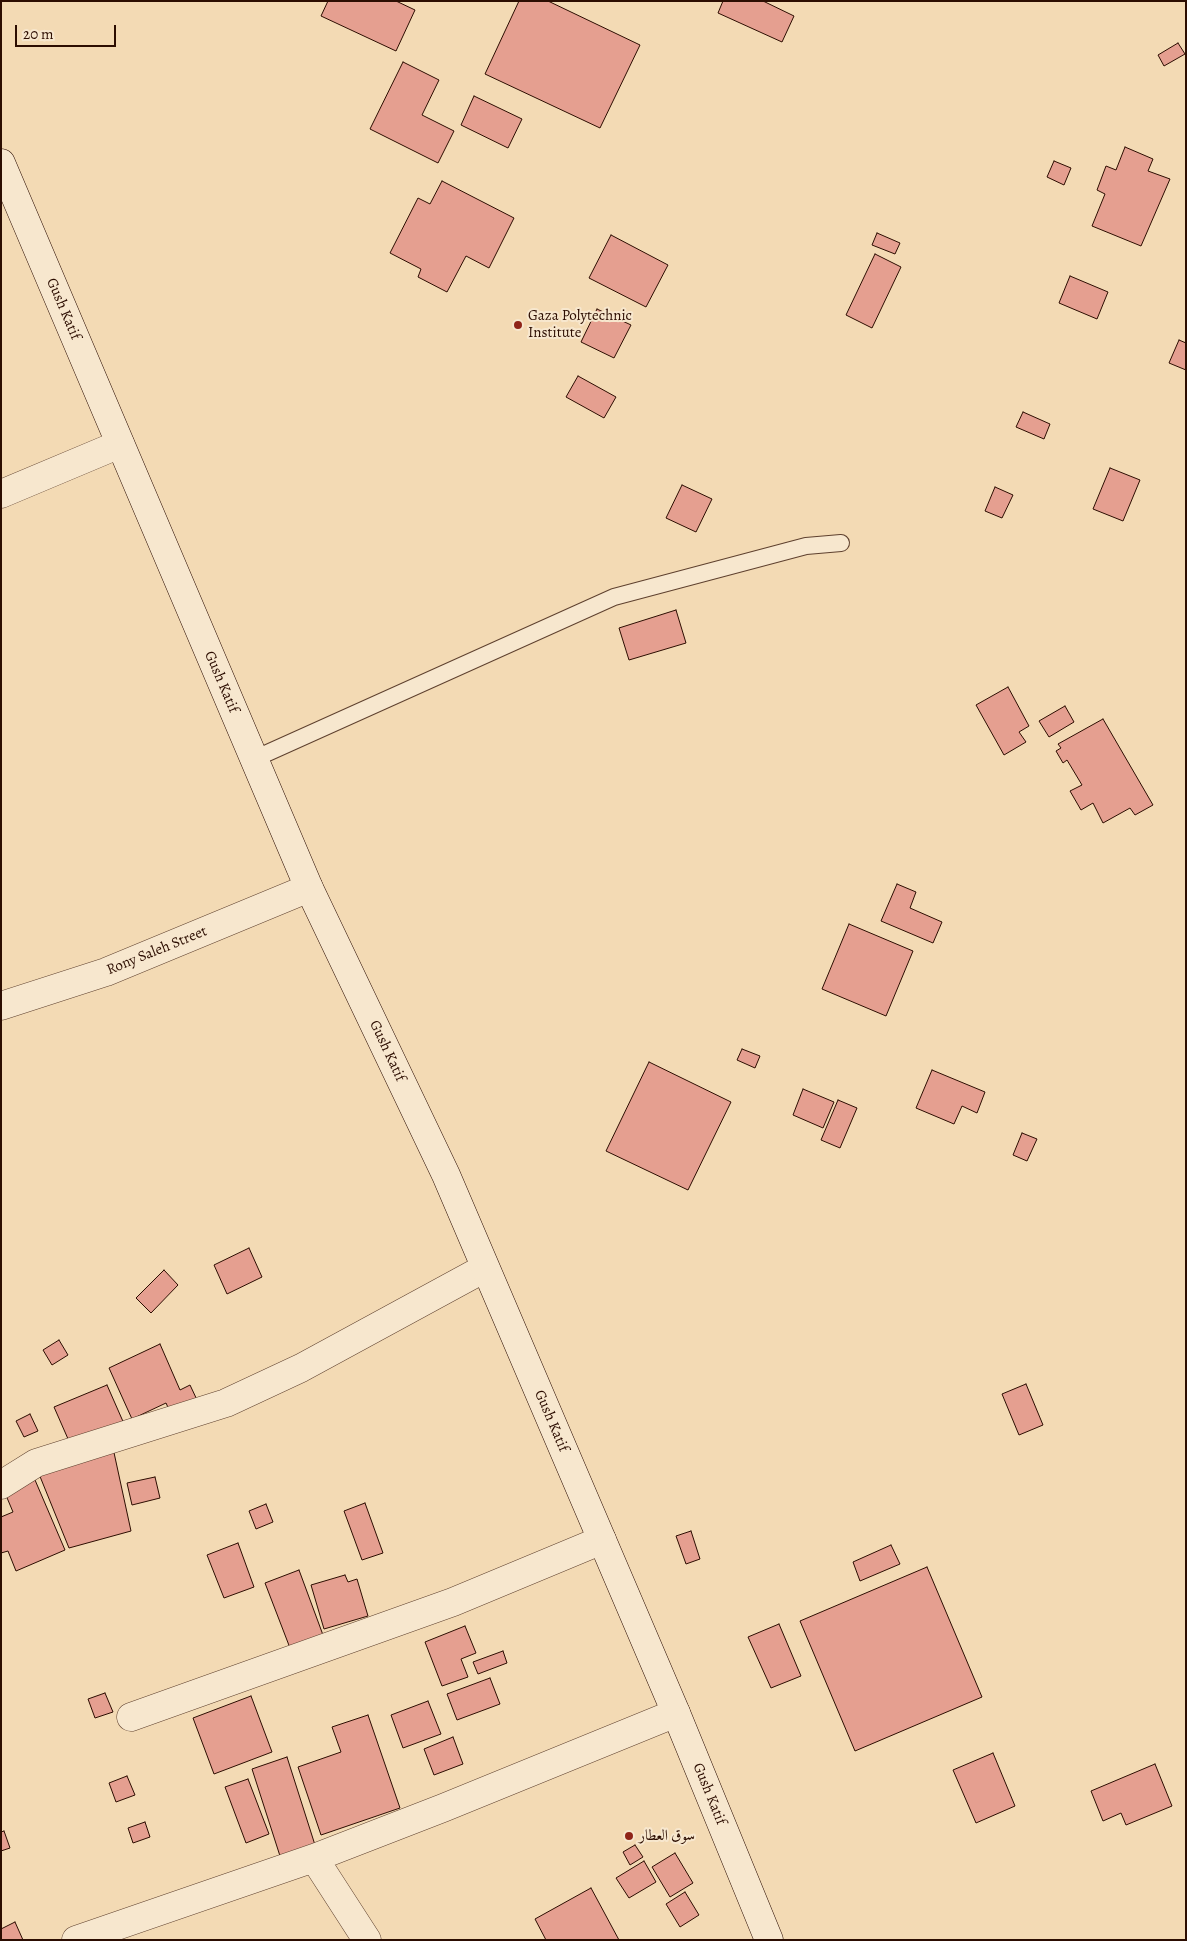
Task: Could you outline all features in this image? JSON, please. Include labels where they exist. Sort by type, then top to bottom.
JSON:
[{"type":"street","name":"Gush Katif","points":[[1,163],[309,888],[446,1175],[676,1713],[770,1940]]},
{"type":"street","points":[[1,494],[120,444]]},
{"type":"street","name":"Rony Saleh Street","points":[[1,1006],[106,972],[309,888]]},
{"type":"street","points":[[1,1485],[36,1463],[226,1403],[301,1368],[485,1268]]},
{"type":"street","points":[[131,1717],[453,1602],[602,1540]]},
{"type":"street","points":[[76,1940],[314,1858],[443,1808],[676,1713]]},
{"type":"street","points":[[314,1858],[367,1940]]},
{"type":"lane","points":[[254,758],[614,598],[806,546],[841,543]]},
{"type":"building","points":[[328,1],[396,1],[415,10],[396,51],[321,16]]},
{"type":"building","points":[[519,1],[548,1],[640,45],[600,128],[485,74]]},
{"type":"building","points":[[723,1],[763,1],[794,16],[782,42],[718,13]]},
{"type":"building","points":[[1178,43],[1185,54],[1164,66],[1158,55]]},
{"type":"building","points":[[403,62],[439,80],[422,115],[454,131],[438,163],[370,129]]},
{"type":"building","points":[[474,96],[522,119],[508,148],[461,125]]},
{"type":"building","points":[[1125,147],[1153,159],[1148,171],[1170,179],[1141,246],[1092,226],[1105,194],[1097,190],[1106,166],[1116,170]]},
{"type":"building","points":[[1054,161],[1071,168],[1064,185],[1047,177]]},
{"type":"building","points":[[442,181],[514,218],[489,268],[466,256],[447,292],[418,277],[421,269],[390,253],[418,198],[430,204]]},
{"type":"building","points":[[877,233],[900,243],[895,254],[872,245]]},
{"type":"building","points":[[611,235],[668,265],[646,307],[589,278]]},
{"type":"building","points":[[875,254],[901,267],[872,328],[846,315]]},
{"type":"building","points":[[1070,276],[1108,292],[1097,319],[1059,303]]},
{"type":"building","points":[[597,309],[631,325],[614,358],[581,342]]},
{"type":"building","points":[[1179,340],[1186,343],[1186,370],[1169,363]]},
{"type":"building","points":[[578,376],[616,397],[604,418],[566,397]]},
{"type":"building","points":[[1023,412],[1050,424],[1044,439],[1016,427]]},
{"type":"building","points":[[1110,468],[1140,480],[1123,521],[1093,509]]},
{"type":"building","points":[[682,485],[712,499],[696,532],[666,518]]},
{"type":"building","points":[[995,487],[1013,495],[1002,518],[985,511]]},
{"type":"building","points":[[676,610],[686,643],[629,660],[619,628]]},
{"type":"building","points":[[1008,687],[1029,726],[1019,732],[1026,742],[1004,755],[976,705]]},
{"type":"building","points":[[1065,706],[1074,722],[1049,737],[1039,721]]},
{"type":"building","points":[[1103,719],[1153,805],[1135,815],[1130,808],[1103,823],[1093,803],[1081,810],[1070,791],[1082,785],[1067,760],[1063,763],[1056,751],[1061,748],[1058,744]]},
{"type":"building","points":[[897,884],[916,892],[910,908],[942,922],[933,943],[881,921]]},
{"type":"building","points":[[849,924],[913,951],[886,1016],[822,989]]},
{"type":"building","points":[[742,1049],[760,1056],[755,1068],[737,1060]]},
{"type":"building","points":[[649,1062],[731,1102],[688,1190],[606,1151]]},
{"type":"building","points":[[932,1070],[985,1092],[977,1113],[962,1106],[954,1124],[916,1108]]},
{"type":"building","points":[[803,1089],[834,1102],[823,1128],[793,1115]]},
{"type":"building","points":[[838,1100],[857,1108],[840,1148],[821,1140]]},
{"type":"building","points":[[1022,1133],[1037,1139],[1027,1161],[1013,1155]]},
{"type":"building","points":[[249,1248],[262,1277],[227,1294],[214,1265]]},
{"type":"building","points":[[164,1270],[178,1285],[151,1313],[136,1298]]},
{"type":"building","points":[[59,1340],[68,1355],[52,1365],[43,1350]]},
{"type":"building","points":[[160,1344],[180,1390],[190,1385],[198,1402],[171,1414],[166,1403],[132,1419],[109,1368]]},
{"type":"building","points":[[1026,1384],[1043,1425],[1019,1435],[1002,1394]]},
{"type":"building","points":[[107,1385],[125,1426],[72,1448],[54,1407]]},
{"type":"building","points":[[30,1414],[38,1431],[24,1437],[16,1421]]},
{"type":"building","points":[[113,1448],[131,1531],[69,1548],[39,1474]]},
{"type":"building","points":[[155,1477],[160,1498],[132,1505],[127,1483]]},
{"type":"building","points":[[35,1480],[65,1550],[16,1571],[8,1551],[1,1553],[1,1517],[13,1512],[5,1493]]},
{"type":"building","points":[[365,1503],[383,1553],[362,1560],[344,1511]]},
{"type":"building","points":[[266,1504],[273,1522],[256,1529],[249,1511]]},
{"type":"building","points":[[691,1531],[700,1559],[686,1564],[676,1536]]},
{"type":"building","points":[[238,1543],[254,1587],[224,1598],[207,1555]]},
{"type":"building","points":[[891,1545],[900,1564],[860,1581],[853,1562]]},
{"type":"building","points":[[927,1567],[982,1697],[855,1751],[800,1621]]},
{"type":"building","points":[[299,1570],[323,1635],[290,1648],[265,1583]]},
{"type":"building","points":[[345,1575],[348,1582],[357,1579],[368,1616],[324,1629],[311,1585]]},
{"type":"building","points":[[779,1624],[801,1676],[771,1688],[748,1637]]},
{"type":"building","points":[[465,1626],[476,1653],[461,1659],[468,1677],[442,1686],[425,1642]]},
{"type":"building","points":[[503,1651],[507,1663],[478,1674],[473,1662]]},
{"type":"building","points":[[490,1678],[500,1704],[457,1720],[447,1694]]},
{"type":"building","points":[[105,1693],[113,1712],[95,1718],[88,1699]]},
{"type":"building","points":[[251,1696],[272,1752],[214,1774],[193,1718]]},
{"type":"building","points":[[428,1701],[441,1734],[403,1748],[391,1715]]},
{"type":"building","points":[[368,1715],[400,1808],[321,1835],[298,1767],[341,1752],[332,1727]]},
{"type":"building","points":[[453,1737],[463,1764],[434,1775],[424,1749]]},
{"type":"building","points":[[993,1753],[1015,1806],[976,1823],[953,1770]]},
{"type":"building","points":[[287,1757],[315,1845],[280,1856],[252,1769]]},
{"type":"building","points":[[1155,1764],[1172,1806],[1126,1825],[1121,1813],[1103,1821],[1091,1791]]},
{"type":"building","points":[[127,1776],[135,1795],[116,1802],[109,1783]]},
{"type":"building","points":[[248,1779],[269,1834],[246,1843],[225,1787]]},
{"type":"building","points":[[145,1822],[150,1837],[133,1843],[128,1828]]},
{"type":"building","points":[[4,1831],[10,1848],[1,1851],[1,1832]]},
{"type":"building","points":[[635,1845],[643,1857],[630,1865],[623,1852]]},
{"type":"building","points":[[675,1853],[693,1883],[670,1897],[652,1867]]},
{"type":"building","points":[[644,1861],[656,1882],[629,1898],[616,1878]]},
{"type":"building","points":[[591,1888],[619,1940],[546,1940],[535,1919]]},
{"type":"building","points":[[685,1892],[699,1915],[680,1927],[666,1904]]},
{"type":"building","points":[[15,1922],[23,1940],[1,1940],[1,1929]]},
{"type":"place","name":"Gaza Polytechnic Institute","points":[[518,325]]},
{"type":"place","name":"سوق العطار","points":[[629,1836]]}]
